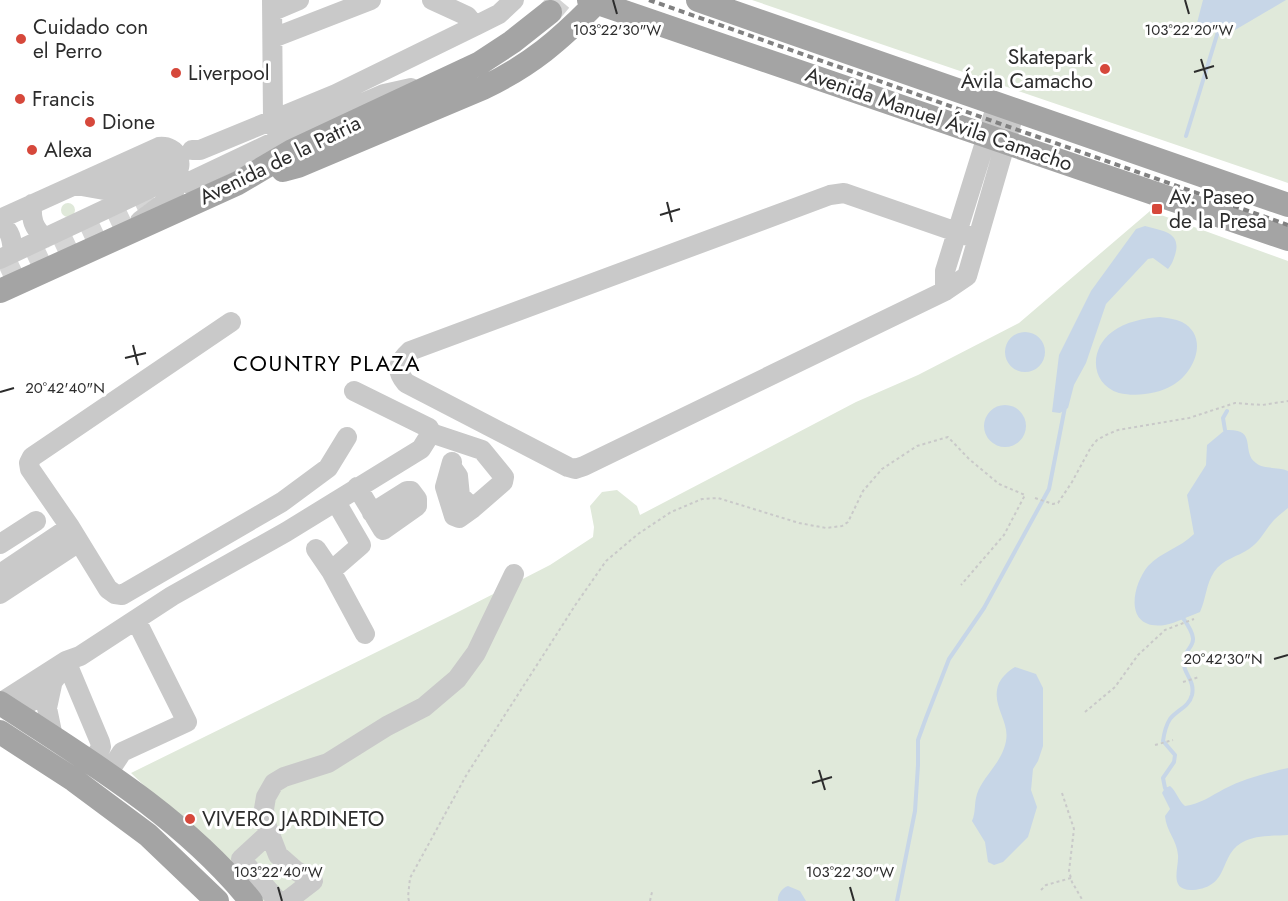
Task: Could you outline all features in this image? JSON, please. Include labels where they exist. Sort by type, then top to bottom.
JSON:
[{"type":"main road","name":"Avenida Manuel Ávila Camacho","points":[[593,1],[1288,239]]},
{"type":"main road","points":[[238,183],[298,166],[511,75],[568,33],[593,1]]},
{"type":"main road","name":"Avenida Manuel Ávila Camacho","points":[[703,1],[1288,205]]},
{"type":"main road","name":"Avenida de la Patria","points":[[0,291],[238,183],[292,151],[480,63],[512,42],[550,12]]},
{"type":"main road","points":[[681,31],[743,45],[753,44],[757,38],[754,27],[737,14]]},
{"type":"main road","points":[[6,706],[53,737],[105,761],[206,853],[242,894]]},
{"type":"main road","points":[[0,732],[74,780],[148,835],[217,901]]},
{"type":"main road","points":[[187,874],[242,894]]},
{"type":"street","points":[[282,138],[279,137],[273,120],[273,5],[299,0]]},
{"type":"street","points":[[273,38],[371,0]]},
{"type":"street","points":[[432,0],[468,16],[475,26]]},
{"type":"street","points":[[196,152],[336,94],[499,14],[514,0]]},
{"type":"street","points":[[174,172],[282,138],[384,94],[446,80]]},
{"type":"street","points":[[967,236],[844,194],[830,195],[410,351],[402,358],[399,376],[406,383],[575,469],[945,291],[945,271],[967,236],[1006,107]]},
{"type":"street","points":[[168,146],[173,149],[180,165],[179,171],[95,215],[7,256],[11,235],[0,221],[32,204],[159,147],[168,146]]},
{"type":"street","points":[[121,235],[172,197],[175,189],[174,172]]},
{"type":"street","points":[[32,204],[31,215],[34,225],[37,232],[45,238]]},
{"type":"street","points":[[231,322],[32,457],[29,463],[30,469],[75,534],[108,589],[114,594],[122,595],[282,502],[328,468],[347,437]]},
{"type":"street","points":[[354,391],[429,428],[431,433],[482,450],[504,477],[503,482],[459,518],[454,516],[445,487],[457,442]]},
{"type":"street","points":[[6,706],[172,596],[336,502],[421,448],[431,433]]},
{"type":"street","points":[[357,487],[383,530]]},
{"type":"street","points":[[331,571],[361,545],[417,506],[417,499],[411,491],[406,491],[372,513]]},
{"type":"street","points":[[336,502],[361,545]]},
{"type":"street","points":[[0,544],[36,521]]},
{"type":"street","points":[[2,583],[75,534]]},
{"type":"street","points":[[316,549],[331,571],[365,634]]},
{"type":"street","points":[[287,901],[313,881],[295,870],[278,855],[266,824],[264,809],[266,797],[274,783],[285,777],[328,763],[387,726],[424,707],[457,679],[476,653],[514,574]]},
{"type":"street","points":[[72,662],[105,761],[187,722],[136,620]]},
{"type":"street","points":[[6,706],[53,680],[72,662]]},
{"type":"street","points":[[53,680],[47,708],[53,737]]},
{"type":"street","points":[[265,837],[241,859],[278,901]]},
{"type":"path","points":[[1035,498],[1058,503],[1091,447],[1097,440],[1118,430],[1189,418],[1235,403],[1262,405],[1288,401]]},
{"type":"path","points":[[409,901],[410,878],[467,774],[576,604],[606,561],[638,534],[672,512],[702,500],[718,498],[799,523],[826,528],[842,526],[848,522],[863,491],[882,469],[917,446],[948,437],[969,459],[999,484],[1025,495],[1004,535],[961,585]]},
{"type":"path","points":[[1085,712],[1115,687],[1138,656],[1165,630],[1194,619]]},
{"type":"path","points":[[1182,682],[1199,677]]},
{"type":"path","points":[[1155,745],[1173,740]]},
{"type":"path","points":[[1062,793],[1074,829],[1070,856],[1071,878],[1083,901]]},
{"type":"path","points":[[1041,890],[1046,885],[1071,878]]},
{"type":"path","points":[[650,901],[652,892]]},
{"type":"green space","points":[[752,0],[1288,0],[1288,183]]},
{"type":"green space","points":[[68,203],[73,205],[75,210],[73,215],[68,217],[63,215],[61,210],[63,205]]},
{"type":"green space","points":[[1150,211],[1288,261],[1288,901],[261,901],[218,856],[131,773],[550,565],[593,537],[594,527],[590,506],[602,492],[617,490],[637,506],[640,515],[856,402],[918,375],[1019,323]]},
{"type":"water","points":[[1203,0],[1286,0],[1235,30],[1197,23]]},
{"type":"water","points":[[1145,226],[1164,231],[1176,241],[1172,262],[1168,269],[1153,258],[1148,259],[1106,304],[1086,363],[1074,385],[1068,408],[1060,413],[1052,412],[1059,355],[1091,291],[1136,229]]},
{"type":"water","points":[[1160,317],[1182,322],[1191,329],[1195,336],[1196,355],[1187,372],[1173,385],[1154,393],[1126,394],[1109,388],[1102,382],[1096,366],[1099,347],[1112,332],[1129,323]]},
{"type":"water","points":[[1025,332],[1039,338],[1045,352],[1039,366],[1025,372],[1011,366],[1005,352],[1011,338]]},
{"type":"water","points":[[1005,405],[1020,411],[1026,426],[1020,441],[1005,447],[990,441],[984,426],[990,411]]},
{"type":"water","points":[[1225,430],[1235,430],[1246,436],[1251,458],[1259,465],[1288,471],[1288,508],[1274,520],[1253,546],[1226,561],[1214,572],[1200,612],[1169,624],[1152,625],[1137,615],[1135,595],[1138,585],[1142,575],[1153,561],[1194,534],[1187,495],[1206,465],[1207,445]]},
{"type":"water","points":[[1015,667],[1036,674],[1043,688],[1043,746],[1033,769],[1031,790],[1037,807],[1028,837],[1003,862],[994,865],[988,862],[985,842],[972,821],[980,787],[1004,749],[1006,733],[998,705],[997,691],[1002,678]]},
{"type":"water","points":[[1288,768],[1288,835],[1259,837],[1243,842],[1235,848],[1219,877],[1213,883],[1205,888],[1193,890],[1180,887],[1176,878],[1177,850],[1165,816],[1170,809],[1162,793],[1165,788],[1170,786],[1185,806],[1201,802],[1247,779]]},
{"type":"water","points":[[788,886],[800,891],[806,901],[778,901],[780,892]]},
{"type":"waterway","points":[[1186,136],[1220,25]]},
{"type":"waterway","points":[[897,901],[915,811],[918,740],[949,659],[984,608],[1049,489],[1065,407]]},
{"type":"waterway","points":[[1225,430],[1223,418],[1227,411]]},
{"type":"waterway","points":[[1165,788],[1163,778],[1174,762],[1175,755],[1163,741],[1165,730],[1170,719],[1188,703],[1193,690],[1184,665],[1184,658],[1193,641],[1193,636],[1183,618]]},
{"type":"tunnel","points":[[550,12],[560,0]]},
{"type":"tunnel","points":[[0,270],[177,187]]},
{"type":"railway","points":[[649,0],[1288,225]]},
{"type":"place","name":"Cuidado con el Perro","points":[[21,39]]},
{"type":"place","name":"Skatepark Ávila Camacho","points":[[1105,69]]},
{"type":"place","name":"Liverpool","points":[[176,73]]},
{"type":"place","name":"Francis","points":[[20,99]]},
{"type":"place","name":"Dione","points":[[90,122]]},
{"type":"place","name":"Alexa","points":[[32,150]]},
{"type":"place","name":"Av. Paseo de la Presa","points":[[1157,209]]},
{"type":"place","name":"VIVERO JARDINETO","points":[[190,819]]},
{"type":"district","name":"COUNTRY PLAZA","points":[[327,363]]}]
